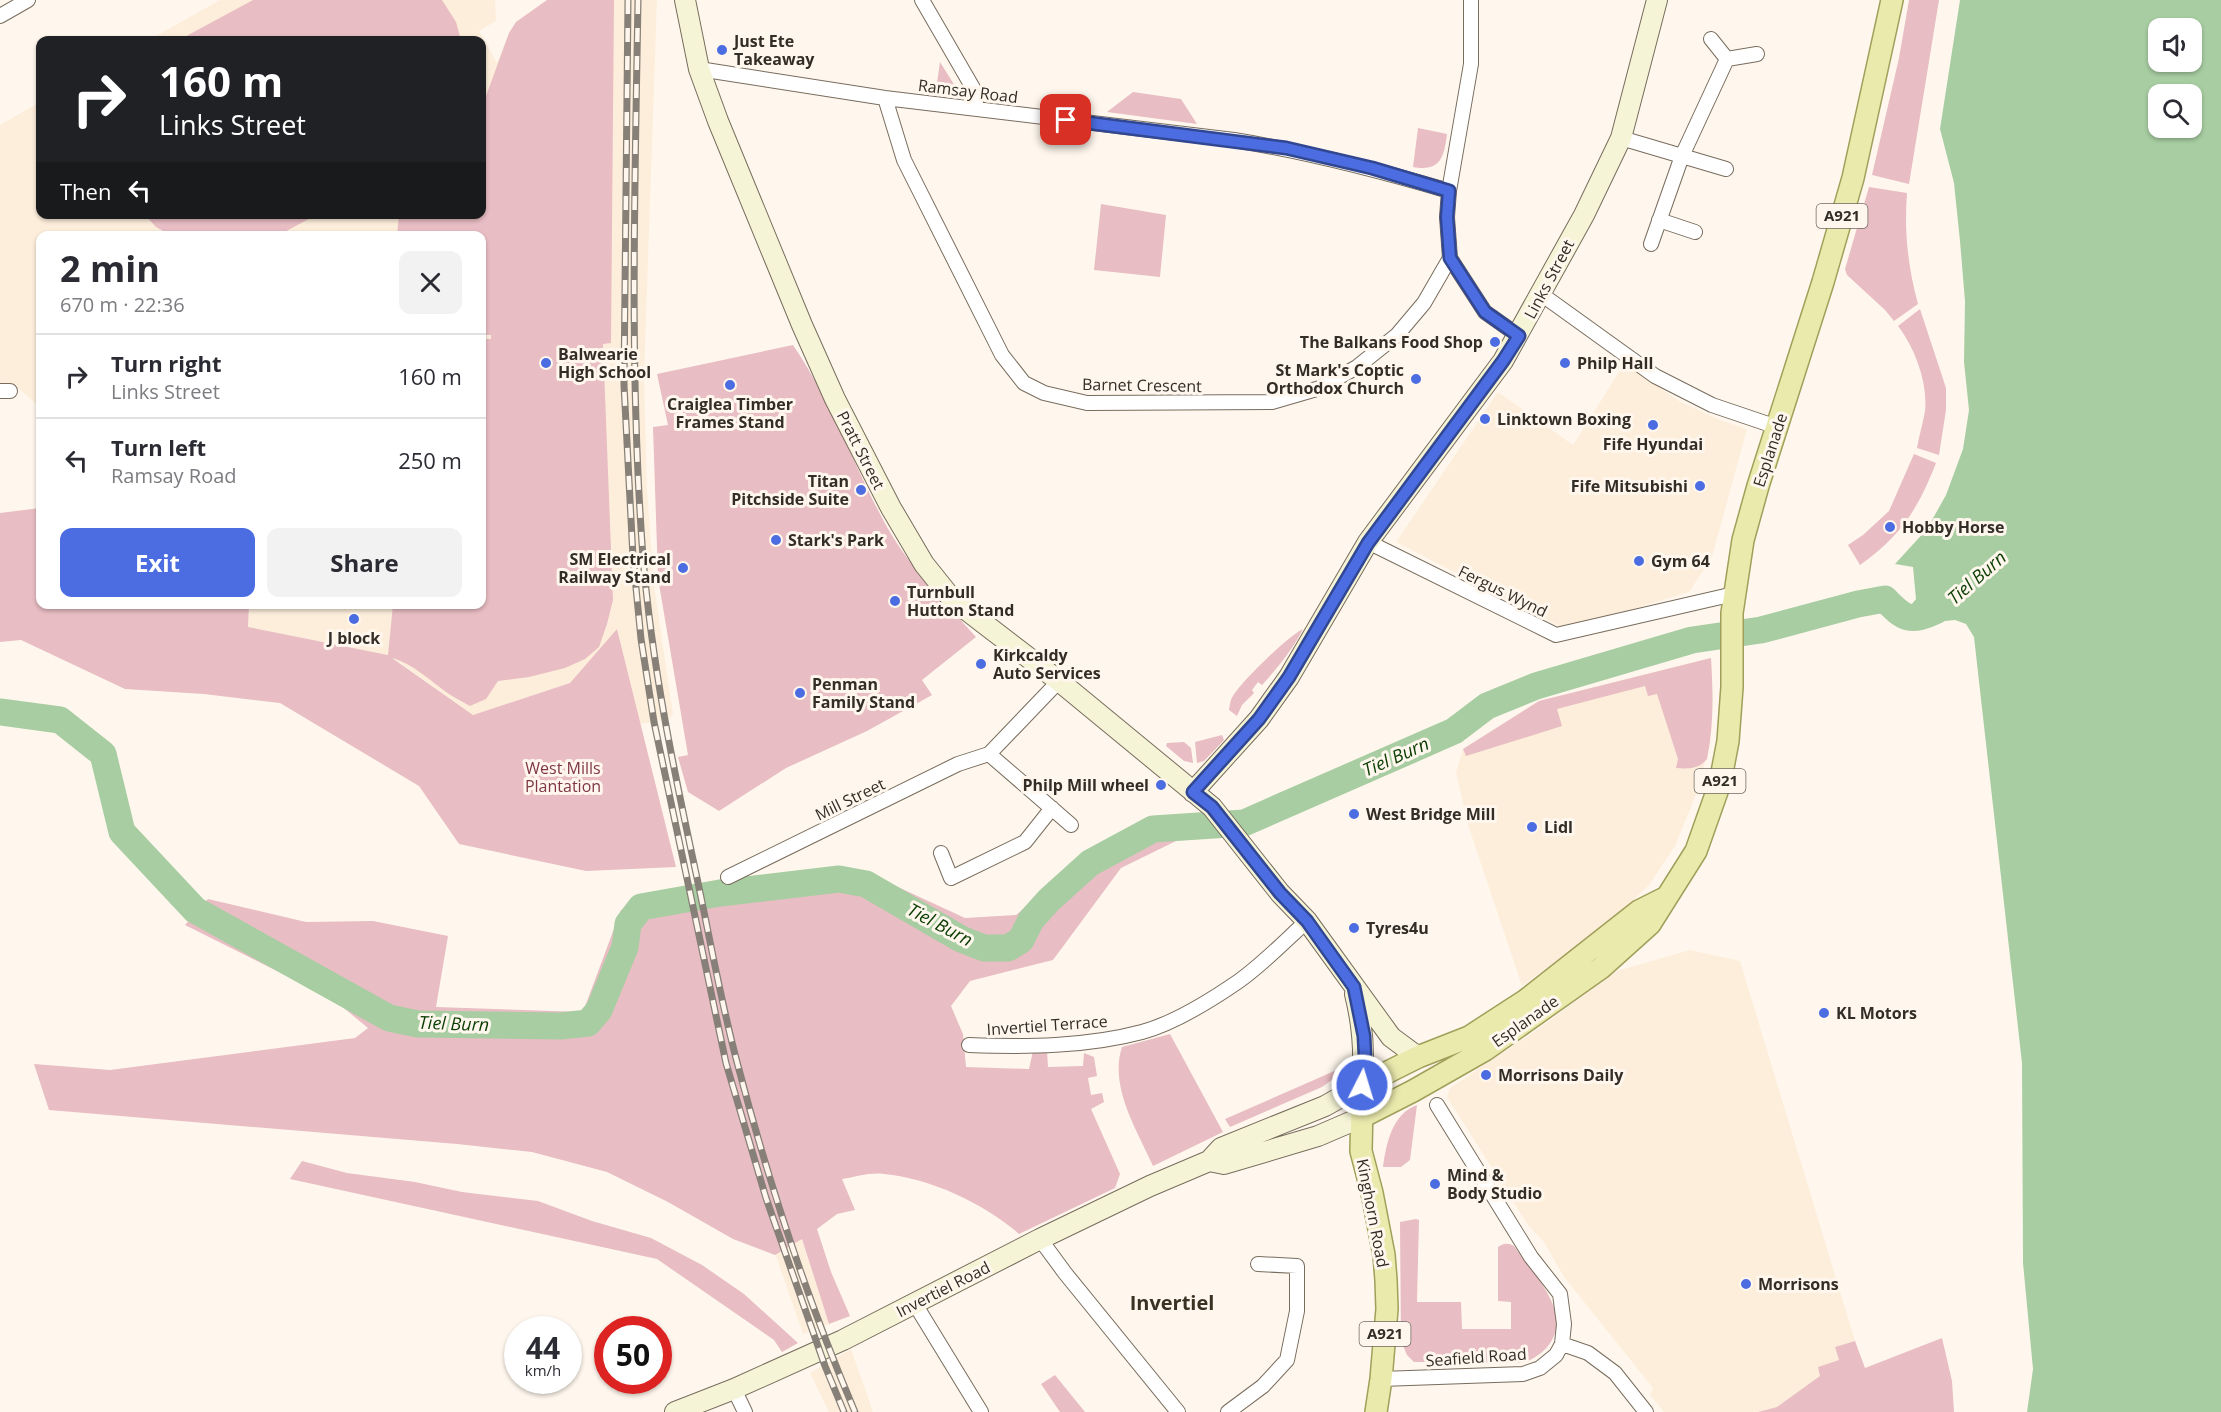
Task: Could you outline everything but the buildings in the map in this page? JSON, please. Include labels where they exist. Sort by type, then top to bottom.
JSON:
[{"type":"main road","name":"Pratt Street","points":[[685,0],[699,69],[802,325],[835,399],[891,508],[924,564],[952,599],[1059,681],[1212,807],[1280,893],[1307,921],[1391,1037],[1419,1057]]},
{"type":"main road","name":"Links Street","points":[[1193,792],[1259,719],[1289,677],[1368,543],[1503,361],[1519,336],[1555,265],[1584,215],[1621,138],[1657,0]]},
{"type":"main road","name":"Esplanade","points":[[1362,1117],[1485,1050],[1601,968],[1650,924],[1696,851],[1720,783],[1728,741],[1732,687],[1733,604],[1743,540],[1853,178],[1892,0]]},
{"type":"main road","name":"Esplanade","points":[[1362,1085],[1419,1057],[1469,1037],[1541,988],[1640,911],[1666,897]]},
{"type":"main road","points":[[1354,987],[1364,1036],[1365,1056],[1362,1085],[1372,1092],[1413,1091]]},
{"type":"main road","name":"Invertiel Road","points":[[675,1412],[734,1389],[843,1340],[1040,1239],[1150,1186],[1209,1161],[1221,1148],[1325,1106],[1362,1085]]},
{"type":"main road","name":"Kinghorn Road","points":[[1362,1085],[1361,1151],[1384,1255],[1386,1280],[1387,1309],[1382,1379],[1376,1412]]},
{"type":"main road","points":[[1325,1106],[1343,1109],[1362,1117]]},
{"type":"main road","name":"Invertiel Road","points":[[1209,1161],[1224,1164],[1318,1136],[1362,1117]]},
{"type":"street","points":[[0,16],[28,0]]},
{"type":"street","points":[[922,0],[972,88],[978,110]]},
{"type":"street","points":[[1471,0],[1471,64],[1449,191],[1447,217],[1450,258],[1485,312],[1519,336]]},
{"type":"street","points":[[1711,39],[1727,60]]},
{"type":"street","points":[[1727,60],[1757,54]]},
{"type":"street","points":[[1651,244],[1682,156],[1727,60]]},
{"type":"street","name":"Ramsay Road","points":[[699,69],[885,98],[1286,148],[1372,168],[1449,191]]},
{"type":"street","name":"Barnet Crescent","points":[[885,98],[904,160],[1002,355],[1024,383],[1044,393],[1087,403],[1272,402],[1320,388],[1357,367],[1397,335],[1424,303],[1450,258]]},
{"type":"street","points":[[1621,138],[1726,169]]},
{"type":"street","points":[[1659,220],[1695,232]]},
{"type":"street","points":[[1541,294],[1656,376],[1712,405],[1777,428]]},
{"type":"street","name":"Fergus Wynd","points":[[1368,543],[1556,635],[1671,610],[1733,604]]},
{"type":"street","name":"Mill Street","points":[[728,877],[958,764],[989,754],[1059,681]]},
{"type":"street","points":[[989,754],[1071,825]]},
{"type":"street","points":[[940,854],[951,878],[1025,842],[1052,808]]},
{"type":"street","name":"Invertiel Terrace","points":[[969,1045],[1055,1045],[1109,1039],[1143,1032],[1192,1010],[1240,980],[1307,921]]},
{"type":"street","points":[[1437,1105],[1531,1257],[1560,1294],[1564,1324],[1562,1344],[1588,1353],[1615,1373],[1643,1411]]},
{"type":"street","points":[[1040,1239],[1178,1412]]},
{"type":"street","points":[[1228,1412],[1263,1386],[1287,1360],[1297,1311],[1297,1266],[1258,1264]]},
{"type":"street","points":[[915,1304],[981,1412]]},
{"type":"street","name":"Seafield Road","points":[[1382,1379],[1523,1374],[1540,1368],[1556,1355],[1562,1344]]},
{"type":"street","points":[[734,1389],[745,1412]]},
{"type":"shaded area","name":"Balwearie High School","points":[[220,0],[495,0],[496,21],[479,31],[482,36],[156,36]]},
{"type":"shaded area","name":"Balwearie High School","points":[[547,0],[657,0],[644,376],[647,490],[654,585],[673,714],[669,719],[640,724],[617,630],[570,683],[473,715],[389,655],[248,627],[249,609],[486,609],[486,231],[36,231],[36,404],[13,384],[0,384],[0,125],[36,104],[36,219],[486,219],[486,43],[497,63],[516,22]]},
{"type":"shaded area","points":[[1624,364],[1679,401],[1720,420],[1747,429],[1712,557],[1689,592],[1630,610],[1561,627],[1396,542],[1498,392],[1573,445]]},
{"type":"shaded area","points":[[1711,658],[1713,698],[1710,743],[1697,792],[1675,846],[1649,885],[1613,919],[1522,986],[1468,825],[1456,773],[1463,749],[1539,701]]},
{"type":"shaded area","points":[[1690,950],[1740,961],[1855,1341],[1835,1347],[1839,1360],[1818,1367],[1821,1376],[1777,1407],[1758,1412],[1664,1412],[1650,1395],[1653,1388],[1564,1277],[1544,1242],[1528,1225],[1447,1097],[1450,1088],[1534,1032],[1617,971]]},
{"type":"shaded area","points":[[768,1233],[800,1234],[829,1324],[803,1334]]},
{"type":"shaded area","points":[[851,1349],[873,1412],[829,1412],[810,1373]]},
{"type":"green space","points":[[253,0],[442,0],[456,22],[460,36],[186,36]]},
{"type":"green space","name":"West Mills Plantation","points":[[547,0],[614,0],[611,343],[603,344],[613,600],[599,647],[585,659],[565,668],[529,677],[498,681],[486,699],[470,706],[415,669],[392,658],[473,715],[570,683],[617,629],[676,867],[586,871],[459,844],[419,786],[280,703],[204,694],[125,689],[21,640],[0,642],[0,513],[36,508],[36,609],[249,609],[248,627],[388,655],[393,609],[486,609],[486,339],[491,339],[491,335],[486,335],[486,231],[397,231],[399,219],[486,219],[486,96],[509,33],[516,22]]},
{"type":"green space","points":[[1909,0],[1939,0],[1909,184],[1872,175],[1899,58]]},
{"type":"green space","points":[[940,62],[955,86],[952,91],[936,90]]},
{"type":"green space","points":[[1133,92],[1181,99],[1197,124],[1107,112]]},
{"type":"green space","points":[[1418,128],[1447,134],[1442,156],[1435,165],[1430,167],[1413,167]]},
{"type":"green space","points":[[1869,187],[1907,193],[1908,249],[1918,304],[1894,321],[1847,275],[1845,269]]},
{"type":"green space","points":[[1101,204],[1166,215],[1160,277],[1094,270]]},
{"type":"green space","points":[[149,219],[309,219],[286,231],[163,231]]},
{"type":"green space","points":[[1920,309],[1946,388],[1946,410],[1939,455],[1917,448],[1925,411],[1924,389],[1915,355],[1898,326]]},
{"type":"green space","name":"Stark's Park","points":[[793,345],[820,389],[875,504],[896,542],[906,557],[976,637],[922,680],[932,695],[867,731],[786,768],[719,811],[688,792],[678,757],[688,755],[658,578],[653,427],[668,425],[657,374]]},
{"type":"green space","points":[[1914,454],[1936,463],[1922,494],[1915,508],[1897,532],[1860,565],[1848,545],[1863,535],[1889,511]]},
{"type":"green space","points":[[1303,629],[1274,672],[1262,685],[1258,682],[1252,690],[1254,693],[1242,705],[1237,716],[1229,710],[1232,698],[1246,680],[1277,649]]},
{"type":"green space","points":[[1711,658],[1711,734],[1707,759],[1697,767],[1676,768],[1678,759],[1657,694],[1648,696],[1645,686],[1557,709],[1562,726],[1466,756],[1463,749],[1539,701]]},
{"type":"green space","points":[[1222,735],[1224,740],[1204,761],[1197,763],[1195,742]]},
{"type":"green space","points":[[1184,742],[1191,748],[1193,763],[1184,761],[1166,746],[1167,743]]},
{"type":"green space","points":[[1179,817],[1176,841],[1121,868],[1053,960],[970,981],[951,1006],[963,1034],[966,1067],[1029,1069],[1033,1051],[1047,1051],[1048,1067],[1083,1066],[1084,1053],[1094,1057],[1097,1076],[1088,1078],[1091,1095],[1102,1093],[1104,1102],[1091,1109],[1120,1174],[1115,1188],[1019,1234],[973,1203],[920,1181],[902,1176],[879,1174],[842,1179],[855,1210],[837,1214],[817,1229],[831,1272],[850,1316],[829,1324],[802,1239],[775,1255],[733,1239],[668,1202],[607,1172],[532,1152],[49,1110],[34,1064],[110,1070],[355,1038],[368,1028],[333,999],[185,925],[208,899],[306,922],[373,921],[448,936],[436,1007],[583,1012],[621,910],[642,902],[825,872],[872,875],[965,918],[1016,915],[1104,843]]},
{"type":"green space","points":[[1170,1034],[1223,1132],[1153,1166],[1122,1093],[1119,1062],[1122,1047]]},
{"type":"green space","points":[[1339,1069],[1340,1074],[1322,1087],[1230,1127],[1225,1119]]},
{"type":"green space","points":[[1417,1105],[1410,1160],[1401,1167],[1383,1167],[1388,1140],[1396,1123],[1408,1109]]},
{"type":"green space","points":[[302,1161],[347,1173],[415,1182],[462,1192],[538,1201],[592,1221],[651,1238],[702,1265],[744,1294],[798,1343],[782,1352],[774,1340],[657,1259],[290,1179]]},
{"type":"green space","points":[[1419,1220],[1417,1302],[1461,1302],[1462,1329],[1511,1329],[1511,1302],[1498,1301],[1498,1247],[1504,1244],[1512,1245],[1541,1282],[1553,1305],[1556,1315],[1555,1333],[1546,1348],[1522,1363],[1414,1362],[1407,1355],[1401,1341],[1400,1222]]},
{"type":"green space","points":[[1942,1338],[1952,1381],[1954,1412],[1758,1412],[1777,1407],[1820,1376],[1818,1367],[1839,1360],[1835,1347],[1855,1341],[1865,1368]]},
{"type":"green space","points":[[1055,1375],[1085,1412],[1060,1412],[1041,1384]]},
{"type":"water","points":[[1960,0],[2221,0],[2221,1412],[2027,1412],[2033,1369],[2023,1263],[2022,1063],[1974,637],[1966,624],[1955,620],[1904,625],[1902,616],[1916,599],[1913,567],[1895,564],[1927,529],[1946,495],[1963,449],[1969,410],[1964,362],[1965,301],[1954,183],[1940,129]]},
{"type":"waterway","name":"Tiel Burn","points":[[0,712],[60,720],[103,754],[122,832],[195,910],[389,1018],[418,1024],[561,1026],[588,1023],[599,1010],[625,947],[628,924],[641,907],[720,893],[839,879],[866,884],[961,939],[984,948],[1008,948],[1021,940],[1031,920],[1049,900],[1090,863],[1153,829],[1244,823],[1454,731],[1487,706],[1536,686],[1692,640],[1761,630],[1858,604],[1885,599],[1903,615],[1914,618],[1937,610]]},
{"type":"railway","points":[[628,0],[624,385],[633,557],[641,639],[654,722],[726,1063],[766,1198],[825,1366],[844,1412]]},
{"type":"railway","points":[[638,0],[634,279],[636,418],[643,557],[658,679],[680,798],[737,1062],[790,1239],[855,1412]]},
{"type":"place","name":"Just Ete Takeaway","points":[[722,50]]},
{"type":"place","name":"The Balkans Food Shop","points":[[1495,342]]},
{"type":"place","name":"Balwearie High School","points":[[546,363]]},
{"type":"place","name":"Philp Hall","points":[[1565,363]]},
{"type":"place","name":"St Mark's Coptic Orthodox Church","points":[[1416,379]]},
{"type":"place","name":"Craiglea Timber Frames Stand","points":[[730,385]]},
{"type":"place","name":"Linktown Boxing","points":[[1485,419]]},
{"type":"place","name":"Fife Hyundai","points":[[1653,425]]},
{"type":"place","name":"Fife Mitsubishi","points":[[1700,486]]},
{"type":"place","name":"Titan Pitchside Suite","points":[[861,490]]},
{"type":"place","name":"Hobby Horse","points":[[1890,527]]},
{"type":"place","name":"Stark's Park","points":[[776,540]]},
{"type":"place","name":"Gym 64","points":[[1639,561]]},
{"type":"place","name":"SM Electrical Railway Stand","points":[[683,568]]},
{"type":"place","name":"Turnbull Hutton Stand","points":[[895,601]]},
{"type":"place","name":"J block","points":[[354,619]]},
{"type":"place","name":"Kirkcaldy Auto Services","points":[[981,664]]},
{"type":"place","name":"Penman Family Stand","points":[[800,693]]},
{"type":"place","name":"Philp Mill wheel","points":[[1161,785]]},
{"type":"place","name":"West Bridge Mill","points":[[1354,814]]},
{"type":"place","name":"Lidl","points":[[1532,827]]},
{"type":"place","name":"Tyres4u","points":[[1354,928]]},
{"type":"place","name":"KL Motors","points":[[1824,1013]]},
{"type":"place","name":"Morrisons Daily","points":[[1486,1075]]},
{"type":"place","name":"Mind & Body Studio","points":[[1435,1184]]},
{"type":"place","name":"Morrisons","points":[[1746,1284]]},
{"type":"district","name":"Invertiel","points":[[1172,1303]]},
{"type":"route","points":[[1066,120],[1286,148],[1372,168],[1449,191],[1447,217],[1450,258],[1485,312],[1519,336],[1503,361],[1368,543],[1289,677],[1259,719],[1193,792],[1212,807],[1280,893],[1307,921],[1354,987],[1364,1036],[1365,1056],[1362,1085]]}]
